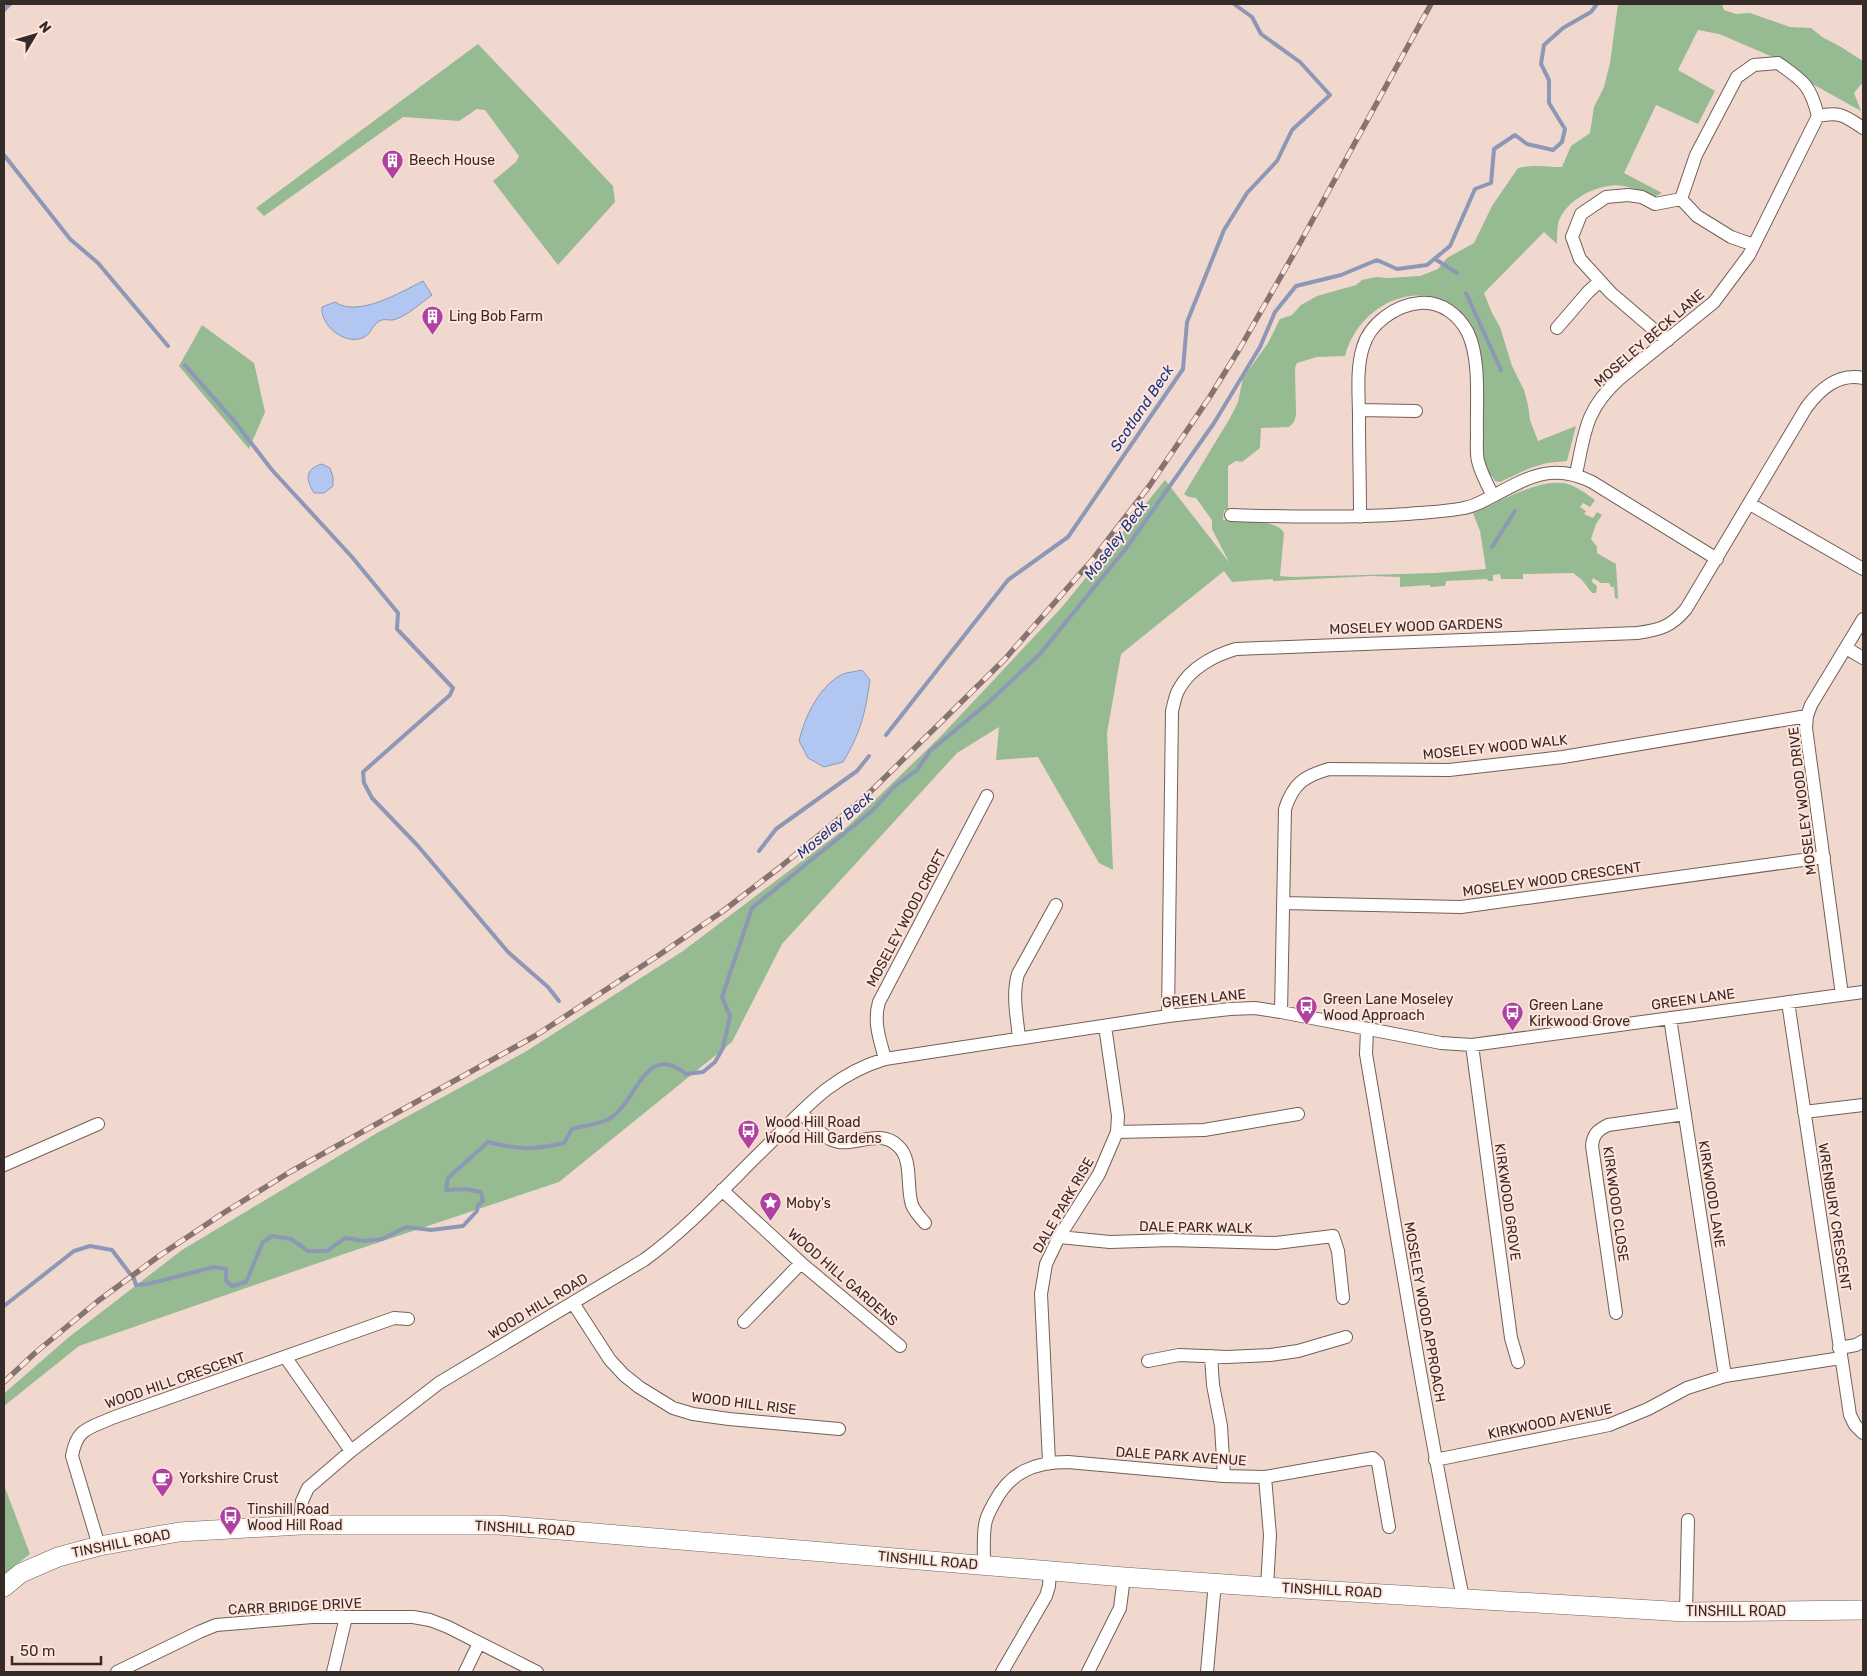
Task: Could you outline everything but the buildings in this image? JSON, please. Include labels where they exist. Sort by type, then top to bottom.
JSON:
[{"type":"street","points":[[1681,199],[1696,155],[1737,77],[1754,65],[1778,63],[1801,80],[1812,95],[1818,116],[1833,112],[1848,117],[1863,128]]},
{"type":"street","name":"MOSELEY BECK LANE","points":[[1576,474],[1587,423],[1596,406],[1613,385],[1714,302],[1750,255],[1818,116]]},
{"type":"street","points":[[1668,340],[1618,299],[1580,260],[1572,237],[1581,214],[1606,197],[1628,195],[1642,197],[1655,204],[1681,199]]},
{"type":"street","points":[[1681,199],[1697,216],[1730,237],[1754,245]]},
{"type":"street","points":[[1557,328],[1600,281]]},
{"type":"street","points":[[1360,517],[1358,381],[1363,346],[1368,335],[1386,316],[1398,309],[1420,302],[1442,306],[1452,312],[1462,322],[1473,346],[1475,360],[1477,459],[1484,479],[1493,496]]},
{"type":"street","name":"MOSELEY WOOD GARDENS","points":[[1168,1016],[1172,711],[1179,688],[1192,673],[1221,653],[1236,649],[1636,633],[1653,631],[1669,625],[1678,618],[1717,559],[1806,408],[1815,396],[1825,387],[1838,380],[1848,377],[1863,378]]},
{"type":"street","points":[[1359,410],[1416,411]]},
{"type":"street","points":[[1231,515],[1360,517],[1457,510],[1479,504],[1524,480],[1541,474],[1576,474],[1717,559]]},
{"type":"street","points":[[1750,504],[1863,569]]},
{"type":"street","name":"MOSELEY WOOD DRIVE","points":[[1842,995],[1806,728],[1807,716],[1811,705],[1863,619]]},
{"type":"street","points":[[1846,648],[1863,658]]},
{"type":"street","name":"MOSELEY WOOD WALK","points":[[1281,1012],[1285,808],[1290,794],[1300,782],[1314,773],[1329,769],[1449,770],[1535,760],[1807,716]]},
{"type":"street","name":"MOSELEY WOOD CROFT","points":[[885,1059],[876,1024],[876,1012],[879,1002],[987,796]]},
{"type":"street","name":"MOSELEY WOOD CRESCENT","points":[[1283,902],[1461,907],[1824,857]]},
{"type":"street","points":[[1019,1038],[1015,992],[1018,974],[1056,905]]},
{"type":"street","name":"GREEN LANE","points":[[801,1112],[817,1095],[843,1076],[864,1065],[885,1059],[1168,1016],[1255,1008],[1441,1043],[1472,1045],[1863,992]]},
{"type":"street","name":"WRENBURY CRESCENT","points":[[1788,1002],[1850,1415],[1863,1433]]},
{"type":"street","name":"KIRKWOOD LANE","points":[[1670,1018],[1725,1376]]},
{"type":"street","name":"DALE PARK RISE","points":[[1049,1462],[1041,1294],[1046,1264],[1059,1237],[1099,1174],[1117,1132],[1118,1116],[1106,1026]]},
{"type":"street","name":"MOSELEY WOOD APPROACH","points":[[1367,1029],[1366,1054],[1435,1460],[1463,1598]]},
{"type":"street","name":"KIRKWOOD GROVE","points":[[1472,1045],[1511,1338],[1518,1362]]},
{"type":"street","points":[[1804,1112],[1863,1105]]},
{"type":"street","points":[[801,1112],[824,1136],[832,1140],[839,1142],[881,1138],[890,1140],[899,1146],[904,1154],[913,1205],[917,1214],[926,1223]]},
{"type":"street","name":"WOOD HILL ROAD","points":[[300,1525],[302,1501],[308,1488],[351,1451],[439,1383],[644,1260],[672,1237],[722,1190],[801,1112]]},
{"type":"street","points":[[1117,1132],[1204,1130],[1298,1114]]},
{"type":"street","name":"KIRKWOOD CLOSE","points":[[1616,1313],[1592,1146],[1593,1138],[1599,1129],[1608,1125],[1685,1114]]},
{"type":"street","points":[[4,1165],[98,1124]]},
{"type":"street","name":"WOOD HILL GARDENS","points":[[722,1190],[801,1263],[900,1346]]},
{"type":"street","name":"DALE PARK WALK","points":[[1059,1237],[1110,1242],[1171,1240],[1276,1243],[1333,1236],[1338,1251],[1343,1298]]},
{"type":"street","points":[[744,1322],[801,1263]]},
{"type":"street","name":"WOOD HILL RISE","points":[[573,1303],[610,1360],[624,1375],[639,1387],[673,1408],[693,1414],[729,1420],[839,1429]]},
{"type":"street","name":"WOOD HILL CRESCENT","points":[[99,1546],[72,1456],[74,1444],[81,1432],[112,1418],[286,1358],[394,1318],[408,1318]]},
{"type":"street","points":[[1148,1361],[1179,1355],[1270,1356],[1298,1351],[1346,1337]]},
{"type":"street","name":"KIRKWOOD AVENUE","points":[[1435,1460],[1609,1425],[1648,1409],[1687,1388],[1725,1376],[1840,1353],[1863,1341]]},
{"type":"street","points":[[1211,1356],[1213,1385],[1221,1426],[1224,1476]]},
{"type":"street","points":[[286,1358],[351,1451]]},
{"type":"street","name":"DALE PARK AVENUE","points":[[984,1564],[985,1524],[1000,1492],[1008,1482],[1021,1472],[1035,1465],[1049,1462],[1068,1462],[1224,1476],[1265,1477],[1373,1458],[1378,1463],[1389,1526]]},
{"type":"street","points":[[1265,1477],[1270,1535],[1268,1586]]},
{"type":"street","points":[[1686,1612],[1688,1520]]},
{"type":"street","name":"TINSHILL ROAD","points":[[4,1586],[21,1573],[58,1557],[99,1546],[179,1532],[300,1525],[499,1525],[1124,1577],[1268,1586],[1686,1612],[1863,1610]]},
{"type":"street","points":[[1002,1672],[1046,1596],[1050,1570]]},
{"type":"street","points":[[1088,1672],[1120,1608],[1124,1577]]},
{"type":"street","points":[[1207,1672],[1215,1582]]},
{"type":"street","name":"CARR BRIDGE DRIVE","points":[[117,1672],[216,1625],[312,1617],[414,1617],[430,1620],[448,1627],[537,1672]]},
{"type":"street","points":[[333,1672],[346,1617]]},
{"type":"street","points":[[465,1672],[479,1643]]},
{"type":"green space","points":[[1618,4],[1722,4],[1724,10],[1736,14],[1750,13],[1790,27],[1811,28],[1822,37],[1863,61],[1863,82],[1854,93],[1861,111],[1809,82],[1792,65],[1719,34],[1698,30],[1678,70],[1715,91],[1698,124],[1656,105],[1624,173],[1662,193],[1654,197],[1631,188],[1614,185],[1592,190],[1577,199],[1565,210],[1558,224],[1557,244],[1544,232],[1484,293],[1500,327],[1512,366],[1524,390],[1530,420],[1538,441],[1576,426],[1567,461],[1547,463],[1530,468],[1500,482],[1495,481],[1492,476],[1489,476],[1484,462],[1476,338],[1463,316],[1446,302],[1426,296],[1406,297],[1386,304],[1369,316],[1354,334],[1345,356],[1317,357],[1297,363],[1295,368],[1296,415],[1294,422],[1289,427],[1261,428],[1260,448],[1242,462],[1236,461],[1228,466],[1228,510],[1224,510],[1223,520],[1266,523],[1280,528],[1284,533],[1280,576],[1436,573],[1486,569],[1480,531],[1473,513],[1533,487],[1545,484],[1568,484],[1595,500],[1590,507],[1583,503],[1580,507],[1586,511],[1584,514],[1593,518],[1597,512],[1602,515],[1596,524],[1591,539],[1597,547],[1597,553],[1616,564],[1618,599],[1615,598],[1614,587],[1611,587],[1609,583],[1601,583],[1593,578],[1592,582],[1597,586],[1596,593],[1592,593],[1582,580],[1573,573],[1523,574],[1523,579],[1501,579],[1500,574],[1493,575],[1493,581],[1488,581],[1487,579],[1446,581],[1445,586],[1400,587],[1400,577],[1371,576],[1232,582],[1224,571],[1121,654],[1107,733],[1113,870],[1099,863],[1038,757],[996,760],[999,727],[957,753],[782,944],[732,1042],[559,1182],[79,1346],[4,1406],[4,1394],[8,1390],[69,1337],[182,1250],[377,1133],[525,1052],[683,951],[847,827],[940,737],[1062,607],[1165,480],[1229,562],[1212,529],[1212,520],[1196,498],[1184,494],[1230,418],[1238,402],[1243,378],[1268,343],[1280,319],[1292,315],[1301,305],[1317,296],[1356,285],[1362,280],[1376,277],[1420,276],[1438,269],[1447,258],[1474,243],[1492,206],[1518,168],[1534,166],[1562,167],[1571,146],[1590,133],[1594,107],[1604,87],[1610,63]]},
{"type":"green space","points":[[478,44],[613,186],[615,202],[558,265],[493,181],[516,162],[519,156],[485,110],[477,109],[459,121],[403,117],[264,216],[256,208]]},
{"type":"green space","points":[[202,325],[254,363],[265,412],[249,449],[179,366]]},
{"type":"green space","points":[[4,1485],[30,1554],[4,1574]]},
{"type":"water","points":[[423,281],[432,295],[410,312],[394,320],[380,321],[362,338],[348,339],[334,332],[322,314],[322,307],[335,302],[344,306],[367,305],[392,297]]},
{"type":"water","points":[[322,464],[330,468],[333,486],[324,493],[314,493],[309,484],[309,472]]},
{"type":"water","points":[[862,670],[870,680],[864,713],[858,732],[843,762],[824,767],[808,758],[799,741],[808,714],[818,696],[831,682],[841,675]]},
{"type":"waterway","points":[[4,10],[10,4]]},
{"type":"waterway","name":"Scotland Beck","points":[[886,735],[1008,580],[1068,537],[1183,369],[1187,322],[1224,230],[1247,193],[1277,161],[1292,130],[1330,95],[1300,62],[1261,34],[1252,17],[1234,4]]},
{"type":"waterway","name":"Moseley Beck","points":[[4,1306],[74,1251],[90,1246],[112,1250],[134,1279],[136,1285],[148,1284],[214,1267],[226,1269],[226,1281],[232,1286],[246,1282],[263,1242],[272,1236],[291,1239],[308,1251],[327,1251],[345,1238],[365,1241],[382,1239],[406,1227],[431,1230],[463,1226],[477,1211],[478,1205],[483,1201],[481,1192],[465,1189],[446,1190],[448,1178],[488,1142],[509,1147],[526,1148],[564,1143],[572,1129],[605,1121],[619,1111],[651,1069],[661,1064],[672,1066],[686,1074],[703,1072],[715,1062],[723,1048],[730,1016],[722,997],[752,908],[872,811],[895,786],[917,770],[930,751],[989,702],[1040,654],[1127,547],[1214,423],[1260,347],[1275,312],[1296,286],[1341,275],[1377,260],[1397,269],[1427,265],[1450,246],[1475,189],[1491,183],[1494,149],[1515,135],[1527,144],[1553,150],[1562,142],[1565,129],[1549,103],[1549,80],[1541,64],[1544,45],[1563,28],[1591,12],[1597,4]]},
{"type":"waterway","points":[[4,155],[70,239],[98,263],[168,346]]},
{"type":"waterway","points":[[1435,259],[1457,273]]},
{"type":"waterway","points":[[1466,293],[1501,370]]},
{"type":"waterway","points":[[185,365],[235,422],[272,470],[352,557],[398,613],[397,629],[453,688],[450,695],[363,772],[364,783],[372,798],[418,846],[508,952],[548,987],[559,1001]]},
{"type":"waterway","points":[[1492,547],[1515,511]]},
{"type":"waterway","name":"Scotland Beck","points":[[759,851],[776,829],[857,771],[869,756]]},
{"type":"railway","points":[[4,1382],[35,1353],[98,1301],[159,1256],[290,1172],[535,1036],[723,911],[779,868],[865,797],[1004,660],[1093,559],[1150,485],[1209,398],[1240,348],[1431,4]]},
{"type":"place","name":"Beech House","points":[[393,179]]},
{"type":"place","name":"Ling Bob Farm","points":[[433,335]]},
{"type":"place","name":"Green Lane Moseley Wood Approach","points":[[1307,1026]]},
{"type":"place","name":"Green Lane Kirkwood Grove","points":[[1513,1032]]},
{"type":"place","name":"Wood Hill Road Wood Hill Gardens","points":[[749,1149]]},
{"type":"place","name":"Moby's","points":[[770,1222]]},
{"type":"place","name":"Yorkshire Crust","points":[[163,1497]]},
{"type":"place","name":"Tinshill Road Wood Hill Road","points":[[231,1536]]}]
